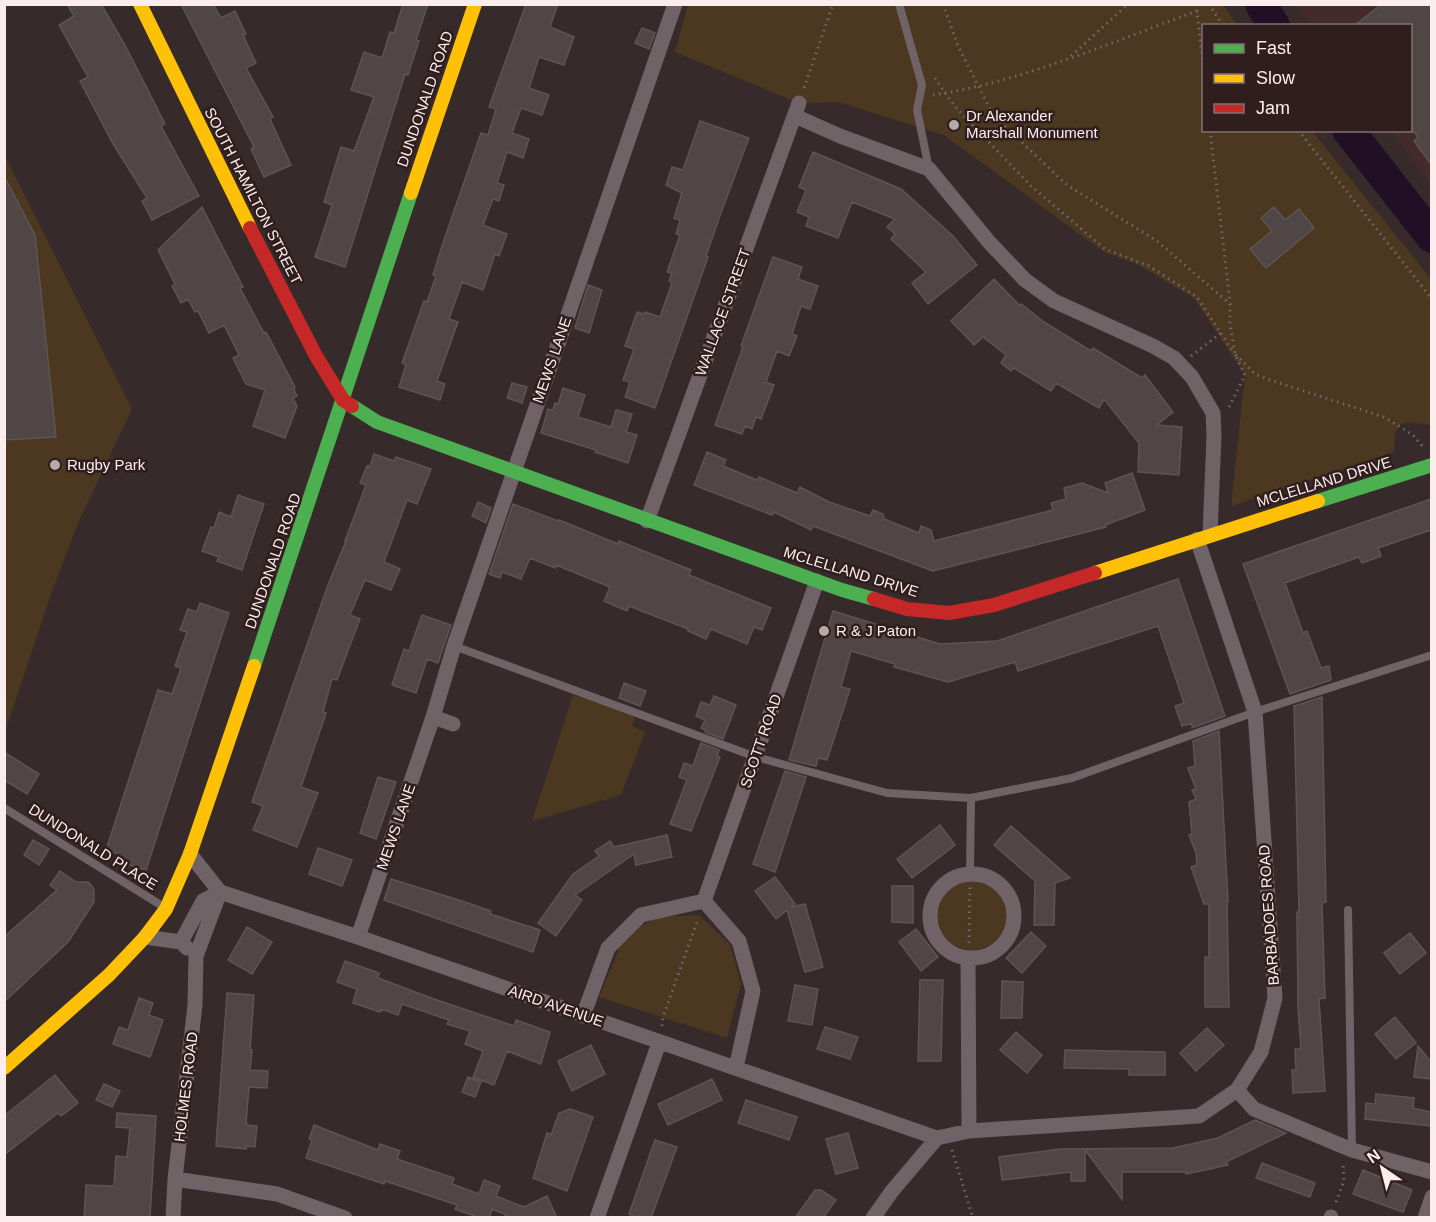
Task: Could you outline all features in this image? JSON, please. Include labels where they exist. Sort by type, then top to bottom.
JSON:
[{"type":"street","name":"SOUTH HAMILTON STREET","points":[[140,4],[219,168],[316,356],[343,400]]},
{"type":"street","name":"DUNDONALD ROAD","points":[[4,1068],[109,975],[145,937],[166,909],[190,854],[475,4]]},
{"type":"street","name":"MEWS LANE","points":[[358,937],[433,717],[454,646],[675,4]]},
{"type":"street","points":[[797,110],[840,136],[929,169],[989,242],[1025,280],[1054,301],[1153,346],[1180,364],[1202,392],[1213,413],[1214,435],[1203,537]]},
{"type":"street","name":"WALLACE STREET","points":[[647,521],[797,110]]},
{"type":"street","name":"MCLELLAND DRIVE","points":[[343,400],[377,422],[817,581],[907,609],[949,613],[994,604],[1431,465]]},
{"type":"street","name":"BARBADOES ROAD","points":[[942,1137],[969,1131],[1199,1116],[1237,1090],[1261,1052],[1275,998],[1255,712],[1203,537]]},
{"type":"street","name":"SCOTT ROAD","points":[[704,901],[817,581]]},
{"type":"street","points":[[433,717],[453,724]]},
{"type":"street","points":[[181,942],[203,901],[220,892],[190,854]]},
{"type":"street","points":[[970,873],[992,877],[1006,889],[1013,903],[1015,918],[1010,936],[1000,948],[984,957],[968,958],[954,954],[944,947],[934,934],[929,919],[931,904],[938,890],[951,878],[970,873]]},
{"type":"street","name":"AIRD AVENUE","points":[[220,892],[942,1137]]},
{"type":"street","name":"HOLMES ROAD","points":[[172,1218],[195,1005],[196,956],[220,892]]},
{"type":"street","points":[[584,1016],[608,948],[641,915],[704,901],[739,941],[753,992],[736,1068]]},
{"type":"street","points":[[145,937],[181,942],[196,956]]},
{"type":"street","points":[[968,958],[969,1131]]},
{"type":"street","points":[[597,1218],[659,1042]]},
{"type":"street","points":[[1237,1090],[1254,1109],[1353,1151],[1431,1172]]},
{"type":"street","points":[[873,1218],[892,1191],[942,1137]]},
{"type":"street","points":[[175,1179],[277,1194],[345,1218]]},
{"type":"street","points":[[1425,1218],[1431,1197]]},
{"type":"lane","points":[[899,4],[922,85],[917,110],[929,169]]},
{"type":"lane","points":[[454,646],[756,757],[887,793],[971,798],[1072,778],[1255,712],[1431,655]]},
{"type":"lane","points":[[970,873],[971,798]]},
{"type":"lane","name":"DUNDONALD PLACE","points":[[4,808],[166,909]]},
{"type":"lane","points":[[1348,910],[1353,1151]]},
{"type":"path","points":[[797,110],[833,4]]},
{"type":"path","points":[[943,4],[958,46],[993,115],[1067,185],[1157,241],[1230,304]]},
{"type":"path","points":[[1070,57],[1128,4]]},
{"type":"path","points":[[1196,4],[1202,62]]},
{"type":"path","points":[[1209,4],[1222,24]]},
{"type":"path","points":[[917,110],[932,95],[979,87],[1197,11]]},
{"type":"path","points":[[933,76],[959,111],[1031,186],[1106,249],[1149,266],[1197,297],[1245,375],[1214,435]]},
{"type":"path","points":[[1210,132],[1234,354],[1255,374],[1384,417],[1413,435],[1425,450]]},
{"type":"path","points":[[1300,132],[1431,299]]},
{"type":"path","points":[[1180,364],[1221,333]]},
{"type":"path","points":[[968,958],[970,873]]},
{"type":"path","points":[[659,1042],[663,1017],[704,901]]},
{"type":"path","points":[[942,1137],[973,1218]]},
{"type":"path","points":[[1331,1217],[1344,1181],[1343,1162],[1353,1151]]},
{"type":"shaded area","points":[[688,5],[1223,5],[1236,24],[1202,24],[1202,132],[1313,132],[1431,279],[1431,425],[1401,424],[1396,432],[1394,452],[1231,506],[1245,375],[1194,298],[1137,264],[1104,252],[944,135],[838,102],[799,103],[675,52]]},
{"type":"shaded area","points":[[1296,5],[1431,5],[1431,185],[1392,132],[1412,132],[1412,24],[1311,24]]},
{"type":"shaded area","name":"Rugby Park","points":[[5,156],[132,409],[79,521],[52,591],[5,732]]},
{"type":"shaded area","points":[[573,695],[636,715],[632,726],[645,732],[621,795],[532,821]]},
{"type":"shaded area","points":[[972,880],[985,883],[997,890],[1004,902],[1007,915],[1004,928],[997,940],[985,947],[972,950],[959,947],[947,940],[940,928],[937,915],[940,902],[947,890],[959,883]]},
{"type":"shaded area","points":[[699,915],[730,944],[741,984],[727,1038],[599,997],[624,937],[656,917]]},
{"type":"building","points":[[67,4],[101,4],[125,45],[165,124],[161,126],[199,196],[152,220],[142,201],[147,198],[113,144],[80,81],[88,77],[59,25],[74,16]]},
{"type":"building","points":[[181,4],[213,4],[221,18],[235,11],[256,63],[246,68],[273,117],[270,119],[291,165],[264,177],[251,149],[254,147]]},
{"type":"building","points":[[403,4],[428,4],[416,40],[419,41],[408,75],[405,74],[345,267],[315,257],[332,205],[324,202],[341,147],[354,151],[374,97],[351,90],[364,52],[382,58],[390,32],[394,33]]},
{"type":"building","points":[[526,4],[558,4],[550,27],[574,37],[564,65],[539,57],[529,88],[549,95],[542,115],[521,108],[512,133],[529,139],[523,158],[507,152],[497,183],[504,185],[499,201],[493,199],[483,225],[507,234],[499,256],[495,254],[483,290],[462,282],[449,319],[458,322],[437,381],[445,384],[440,400],[399,387],[406,365],[402,363],[424,301],[427,302],[436,276],[433,275],[442,246],[481,133],[488,135],[496,109],[489,107]]},
{"type":"building","points":[[1382,4],[1431,4],[1431,164],[1414,141],[1418,137],[1412,130],[1412,24],[1357,24]]},
{"type":"building","points":[[642,28],[655,33],[649,49],[635,43]]},
{"type":"building","points":[[700,121],[749,138],[706,256],[708,257],[655,408],[625,397],[630,382],[623,380],[634,349],[625,346],[637,312],[660,317],[672,283],[669,281],[672,273],[667,272],[680,235],[676,234],[680,220],[674,218],[682,193],[666,185],[672,167],[683,170]]},
{"type":"building","points":[[813,152],[901,189],[953,236],[977,265],[928,304],[912,283],[926,272],[891,239],[895,234],[887,227],[895,219],[852,202],[838,238],[806,226],[809,217],[797,212],[806,190],[799,187]]},
{"type":"building","points":[[4,176],[35,235],[56,437],[4,440]]},
{"type":"building","points":[[202,207],[243,287],[240,288],[295,387],[297,396],[293,398],[297,406],[285,438],[253,426],[265,390],[246,384],[233,358],[239,355],[224,325],[209,333],[198,311],[195,312],[188,299],[181,303],[172,286],[175,284],[158,250]]},
{"type":"building","points":[[1274,207],[1285,220],[1299,209],[1314,228],[1266,268],[1250,249],[1272,231],[1261,218]]},
{"type":"building","points":[[773,257],[802,267],[798,279],[818,286],[810,309],[801,306],[792,334],[797,336],[789,356],[777,351],[766,382],[774,385],[761,419],[756,417],[752,429],[745,426],[742,434],[715,425]]},
{"type":"building","points":[[994,279],[1020,306],[1021,304],[1044,322],[1091,351],[1093,348],[1142,378],[1145,375],[1173,412],[1157,425],[1182,427],[1179,475],[1138,472],[1139,443],[1104,399],[1099,408],[1056,383],[1051,391],[1014,368],[1011,371],[1001,363],[1006,355],[983,337],[974,345],[951,321]]},
{"type":"building","points":[[588,285],[602,290],[589,333],[575,328]]},
{"type":"building","points":[[512,383],[527,387],[522,403],[507,398]]},
{"type":"building","points":[[563,388],[585,395],[578,417],[611,427],[616,410],[632,414],[626,432],[637,435],[628,463],[595,452],[596,450],[541,433],[548,409],[553,410],[555,403],[558,404]]},
{"type":"building","points":[[707,452],[726,460],[723,466],[757,480],[759,477],[797,493],[800,487],[829,502],[870,516],[873,510],[883,514],[884,519],[919,533],[921,526],[931,530],[934,541],[1053,510],[1051,503],[1066,499],[1064,488],[1082,483],[1108,493],[1105,483],[1132,473],[1145,510],[1105,525],[1106,527],[933,571],[813,526],[811,530],[774,512],[772,515],[694,485]]},
{"type":"building","points":[[374,454],[394,461],[396,457],[431,469],[417,504],[407,500],[384,562],[400,569],[391,590],[365,580],[350,615],[360,619],[337,680],[332,679],[323,712],[326,713],[301,787],[318,793],[297,847],[253,830],[263,806],[252,802],[328,585],[366,485],[360,483]]},
{"type":"building","points":[[238,495],[264,504],[242,570],[217,561],[219,557],[202,551],[211,527],[214,528],[219,512],[231,517]]},
{"type":"building","points":[[1431,499],[1431,530],[1378,548],[1381,556],[1362,563],[1359,557],[1285,583],[1303,633],[1307,631],[1321,668],[1329,666],[1331,680],[1290,694],[1243,564]]},
{"type":"building","points":[[478,502],[491,508],[486,523],[472,516]]},
{"type":"building","points":[[513,504],[618,544],[619,541],[691,570],[689,575],[771,608],[762,630],[754,627],[747,644],[711,629],[706,639],[688,629],[629,606],[627,611],[604,601],[610,587],[556,565],[555,568],[530,558],[521,579],[502,572],[500,578],[489,574]]},
{"type":"building","points":[[1178,579],[1225,716],[1192,728],[1192,723],[1182,726],[1175,706],[1184,703],[1158,626],[1018,671],[1015,662],[948,682],[894,667],[895,664],[851,651],[841,687],[850,689],[827,760],[818,758],[816,766],[789,760],[833,611],[940,644],[997,641]]},
{"type":"building","points":[[200,603],[229,613],[146,870],[117,861],[119,854],[106,850],[158,690],[172,694],[181,668],[175,666],[187,632],[180,630],[188,609],[197,612]]},
{"type":"building","points":[[422,615],[451,625],[438,663],[427,659],[416,693],[392,685],[404,649],[409,651]]},
{"type":"building","points":[[624,683],[646,691],[640,706],[619,698]]},
{"type":"building","points":[[714,696],[736,705],[723,739],[705,732],[706,730],[701,728],[705,720],[696,716],[701,702],[710,705]]},
{"type":"building","points":[[1322,697],[1326,902],[1322,903],[1325,998],[1319,999],[1325,1091],[1293,1093],[1292,1070],[1296,1070],[1295,1049],[1301,1049],[1298,1007],[1297,912],[1299,912],[1294,706]]},
{"type":"building","points":[[1219,731],[1228,902],[1229,1007],[1205,1007],[1205,957],[1209,957],[1209,904],[1204,904],[1191,867],[1197,865],[1196,853],[1189,835],[1192,834],[1189,802],[1196,799],[1192,790],[1196,789],[1188,768],[1195,766],[1193,741]]},
{"type":"building","points":[[701,743],[719,750],[717,756],[720,757],[691,831],[670,824],[687,780],[679,777],[684,763],[693,766]]},
{"type":"building","points":[[4,752],[39,774],[27,794],[4,780]]},
{"type":"building","points":[[785,771],[806,777],[775,872],[753,864]]},
{"type":"building","points":[[378,777],[396,782],[376,839],[360,833]]},
{"type":"building","points":[[940,825],[955,845],[912,878],[897,859]]},
{"type":"building","points":[[1011,826],[1070,878],[1055,883],[1054,925],[1034,925],[1035,881],[994,845]]},
{"type":"building","points":[[667,835],[672,857],[636,865],[634,854],[575,895],[582,900],[556,936],[538,923],[573,874],[599,856],[595,851],[610,841],[614,847]]},
{"type":"building","points":[[33,840],[49,849],[39,865],[24,855]]},
{"type":"building","points":[[318,848],[352,860],[342,886],[309,874]]},
{"type":"building","points":[[60,871],[76,882],[88,882],[94,890],[94,902],[68,942],[4,1002],[4,937],[57,890],[50,885]]},
{"type":"building","points":[[775,877],[795,904],[792,907],[805,904],[823,967],[805,972],[787,910],[776,919],[755,891]]},
{"type":"building","points":[[391,879],[465,902],[491,911],[490,914],[540,930],[533,952],[384,900]]},
{"type":"building","points":[[892,886],[913,886],[913,923],[892,922]]},
{"type":"building","points":[[247,927],[272,942],[252,974],[228,960]]},
{"type":"building","points":[[916,929],[938,957],[921,971],[899,942]]},
{"type":"building","points":[[1031,932],[1046,946],[1022,973],[1006,958]]},
{"type":"building","points":[[1410,933],[1426,953],[1400,974],[1384,953]]},
{"type":"building","points":[[345,961],[379,973],[378,978],[434,999],[514,1026],[516,1020],[550,1032],[541,1064],[507,1051],[494,1085],[473,1077],[483,1051],[465,1044],[470,1031],[447,1024],[449,1020],[402,1004],[398,1015],[353,1003],[357,989],[337,982]]},
{"type":"building","points":[[920,980],[943,980],[941,1061],[918,1061]]},
{"type":"building","points":[[1002,981],[1023,982],[1022,1018],[1001,1018]]},
{"type":"building","points":[[795,985],[818,989],[812,1025],[788,1021]]},
{"type":"building","points":[[227,993],[254,995],[250,1070],[268,1071],[267,1088],[249,1087],[246,1123],[257,1126],[255,1147],[246,1146],[246,1149],[216,1146]]},
{"type":"building","points":[[139,998],[153,1003],[149,1015],[163,1020],[150,1057],[113,1044],[119,1027],[128,1030]]},
{"type":"building","points":[[1395,1017],[1416,1043],[1396,1059],[1375,1034]]},
{"type":"building","points":[[825,1027],[858,1037],[850,1059],[817,1049]]},
{"type":"building","points":[[1207,1028],[1224,1045],[1196,1071],[1180,1053]]},
{"type":"building","points":[[1016,1032],[1042,1055],[1027,1073],[1000,1050]]},
{"type":"building","points":[[591,1045],[605,1074],[572,1091],[558,1061]]},
{"type":"building","points":[[1418,1046],[1431,1062],[1431,1079],[1414,1077]]},
{"type":"building","points":[[1065,1050],[1165,1052],[1165,1075],[1129,1075],[1129,1069],[1064,1068]]},
{"type":"building","points":[[55,1075],[78,1103],[61,1116],[58,1113],[4,1155],[4,1116]]},
{"type":"building","points":[[468,1077],[481,1082],[475,1097],[462,1092]]},
{"type":"building","points":[[712,1079],[722,1100],[668,1125],[658,1104]]},
{"type":"building","points":[[104,1084],[120,1091],[112,1107],[96,1100]]},
{"type":"building","points":[[1376,1094],[1414,1098],[1413,1108],[1431,1112],[1431,1126],[1365,1119],[1366,1103],[1375,1104]]},
{"type":"building","points":[[746,1100],[797,1117],[789,1140],[738,1123]]},
{"type":"building","points":[[570,1109],[593,1117],[567,1191],[533,1178],[547,1133],[551,1135],[559,1113]]},
{"type":"building","points":[[117,1113],[156,1116],[150,1218],[84,1218],[86,1185],[114,1186],[116,1156],[127,1157],[130,1128],[116,1127]]},
{"type":"building","points":[[1255,1120],[1286,1133],[1226,1162],[1228,1165],[1186,1174],[1186,1172],[1123,1172],[1122,1199],[1085,1150],[1085,1181],[1071,1181],[1071,1172],[1002,1180],[999,1157],[1061,1149],[1173,1148],[1218,1138]]},
{"type":"building","points":[[314,1125],[378,1150],[380,1144],[400,1151],[397,1159],[454,1178],[452,1184],[479,1194],[484,1180],[500,1186],[496,1196],[524,1207],[547,1196],[557,1218],[502,1218],[507,1215],[492,1209],[489,1218],[480,1218],[455,1209],[457,1205],[306,1158]]},
{"type":"building","points":[[848,1133],[858,1168],[836,1174],[826,1139]]},
{"type":"building","points":[[655,1140],[677,1147],[651,1218],[638,1218],[629,1214]]},
{"type":"building","points":[[1262,1163],[1315,1183],[1310,1197],[1256,1178]]},
{"type":"building","points":[[1363,1170],[1412,1190],[1403,1212],[1353,1194]]},
{"type":"building","points":[[815,1190],[821,1190],[836,1200],[823,1218],[795,1218]]},
{"type":"waterway","points":[[1261,4],[1273,24]]},
{"type":"waterway","points":[[1350,132],[1432,237]]},
{"type":"traffic: fast","points":[[254,666],[411,193]]},
{"type":"traffic: fast","points":[[352,406],[377,422],[842,590],[874,599]]},
{"type":"traffic: fast","points":[[1318,501],[1432,465]]},
{"type":"traffic: slow","points":[[140,4],[250,228]]},
{"type":"traffic: slow","points":[[411,193],[475,4]]},
{"type":"traffic: slow","points":[[1095,573],[1318,501]]},
{"type":"traffic: slow","points":[[4,1068],[109,975],[145,937],[166,909],[190,854],[254,666]]},
{"type":"traffic: jam","points":[[250,228],[316,356],[343,400],[352,406]]},
{"type":"traffic: jam","points":[[874,599],[907,609],[949,613],[994,605],[1095,573]]},
{"type":"place","name":"Dr Alexander Marshall Monument","points":[[954,125]]},
{"type":"place","name":"Rugby Park","points":[[55,465]]},
{"type":"place","name":"R & J Paton","points":[[824,631]]}]
